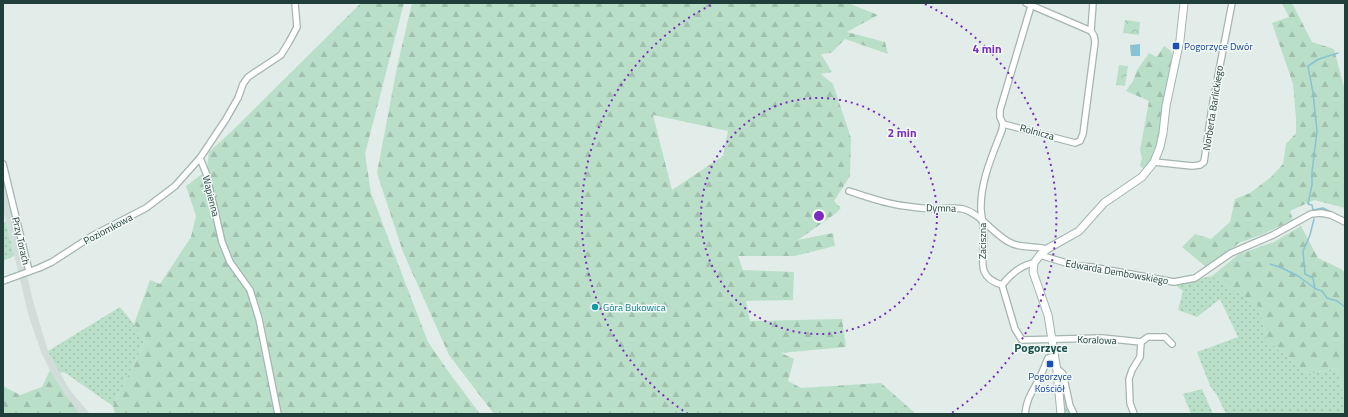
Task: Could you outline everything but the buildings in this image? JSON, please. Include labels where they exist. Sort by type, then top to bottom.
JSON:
[{"type":"street","points":[[200,158],[236,102],[243,84],[248,77],[280,55],[289,42],[296,27],[295,3]]},
{"type":"street","points":[[1003,124],[1000,117],[1000,110],[1028,4],[1091,31],[1093,3]]},
{"type":"street","points":[[1061,414],[1057,371],[1048,314],[1033,272],[1034,263],[1047,248],[1079,231],[1104,203],[1142,177],[1154,162],[1160,147],[1163,133],[1166,106],[1180,40],[1184,3]]},
{"type":"street","name":"Norberta Barlickiego","points":[[1154,162],[1192,166],[1200,166],[1204,162],[1212,107],[1232,3]]},
{"type":"street","name":"Rolnicza","points":[[1003,124],[1075,142],[1080,141],[1083,134],[1095,42],[1091,31]]},
{"type":"street","name":"Zaciszna","points":[[1002,286],[985,275],[982,267],[984,248],[981,210],[986,174],[1003,124]]},
{"type":"street","name":"Poziomkowa","points":[[3,281],[52,262],[92,236],[146,208],[175,186],[200,158]]},
{"type":"street","name":"Wapienna","points":[[200,158],[206,173],[222,242],[230,262],[250,290],[259,319],[278,414]]},
{"type":"street","name":"Przy Torach","points":[[3,164],[29,271]]},
{"type":"street","name":"Dymna","points":[[849,191],[868,198],[904,206],[940,209],[966,209],[993,231],[1013,244],[1027,247],[1047,248]]},
{"type":"street","name":"Edwarda Dembowskiego","points":[[1040,255],[1076,266],[1092,267],[1174,282],[1195,278],[1231,253],[1273,235],[1311,214],[1321,213],[1331,215],[1345,222]]},
{"type":"street","points":[[1034,263],[1023,266],[1014,272],[1002,286],[1015,329],[1022,340],[1052,340]]},
{"type":"street","name":"Koralowa","points":[[1052,340],[1102,338],[1141,342],[1148,337],[1165,337],[1172,344]]},
{"type":"street","points":[[1134,414],[1130,403],[1129,380],[1132,370],[1140,357],[1141,342]]},
{"type":"street","points":[[1025,414],[1030,392],[1039,379],[1048,358],[1054,356]]},
{"type":"street","points":[[1057,371],[1064,374],[1074,414]]},
{"type":"shaded area","points":[[3,172],[33,301],[48,351],[69,389],[90,414],[80,414],[64,393],[42,354],[29,317],[3,209]]},
{"type":"green space","points":[[361,3],[404,3],[365,154],[371,193],[428,342],[480,414],[280,414],[263,318],[252,288],[232,260],[225,240],[207,169],[209,152]]},
{"type":"green space","points":[[412,3],[848,3],[878,15],[847,32],[885,42],[888,54],[845,39],[831,53],[821,54],[832,72],[821,74],[833,84],[851,138],[850,176],[834,201],[841,208],[835,214],[798,240],[833,233],[835,246],[795,256],[738,256],[743,270],[794,272],[793,300],[746,301],[750,321],[842,319],[846,347],[781,353],[794,359],[788,381],[801,388],[881,383],[916,414],[494,414],[449,355],[403,252],[377,173],[397,67]],"holes":[[[653,115],[728,131],[723,156],[672,190]]]},
{"type":"green space","points":[[1282,3],[1292,3],[1312,42],[1334,49],[1345,91],[1345,208],[1314,200],[1290,211],[1293,220],[1261,235],[1239,243],[1206,267],[1182,247],[1195,234],[1211,239],[1230,222],[1235,199],[1250,193],[1271,177],[1283,164],[1286,144],[1296,133],[1293,84],[1272,23],[1289,17]]},
{"type":"green space","points":[[1125,20],[1140,22],[1139,35],[1123,33]]},
{"type":"green space","points":[[1164,46],[1171,51],[1173,59],[1156,151],[1145,170],[1140,166],[1142,158],[1140,150],[1149,101],[1126,91],[1133,81],[1137,70],[1149,53],[1157,57]]},
{"type":"green space","points":[[1119,65],[1128,66],[1125,86],[1116,85]]},
{"type":"green space","points":[[202,174],[219,239],[228,264],[248,289],[258,320],[275,414],[115,414],[113,406],[145,341],[134,324],[150,280],[160,284],[191,237],[196,216],[186,186]]},
{"type":"green space","points":[[6,222],[14,256],[3,261],[3,223]]},
{"type":"green space","points":[[1301,226],[1318,258],[1341,269],[1345,273],[1345,401],[1337,368],[1308,374],[1267,340],[1259,306],[1212,276],[1239,254],[1274,242]]},
{"type":"green space","points":[[1212,276],[1259,306],[1267,340],[1308,374],[1337,368],[1345,401],[1345,414],[1226,414],[1217,395],[1210,386],[1197,352],[1238,337],[1220,299],[1197,317],[1178,310],[1183,291],[1174,284]]},
{"type":"green space","points":[[120,307],[134,324],[145,341],[113,406],[64,372],[60,373],[48,351]]},
{"type":"green space","points":[[50,370],[64,393],[80,414],[3,414],[3,386],[20,395],[42,387]]},
{"type":"green space","points":[[1060,379],[1063,380],[1071,414],[1064,414]]},
{"type":"green space","points":[[1202,389],[1213,414],[1191,414],[1183,394]]},
{"type":"water","points":[[1140,44],[1140,56],[1131,56],[1130,45]]},
{"type":"waterway","points":[[1331,212],[1323,208],[1313,210],[1312,205],[1308,204],[1312,185],[1317,131],[1313,93],[1308,66],[1319,59],[1338,53]]},
{"type":"waterway","points":[[1340,217],[1345,218]]},
{"type":"waterway","points":[[1314,219],[1310,235],[1303,251],[1305,274],[1313,278],[1315,289]]},
{"type":"waterway","points":[[1270,264],[1298,276],[1316,289],[1322,291],[1327,298],[1337,301],[1345,307]]},
{"type":"place","name":"Pogorzyce Dwór","points":[[1176,46]]},
{"type":"place","name":"Góra Bukowica","points":[[595,307]]},
{"type":"place","name":"Pogorzyce Kościół","points":[[1050,364]]},
{"type":"district","name":"Pogorzyce","points":[[1041,347]]}]
